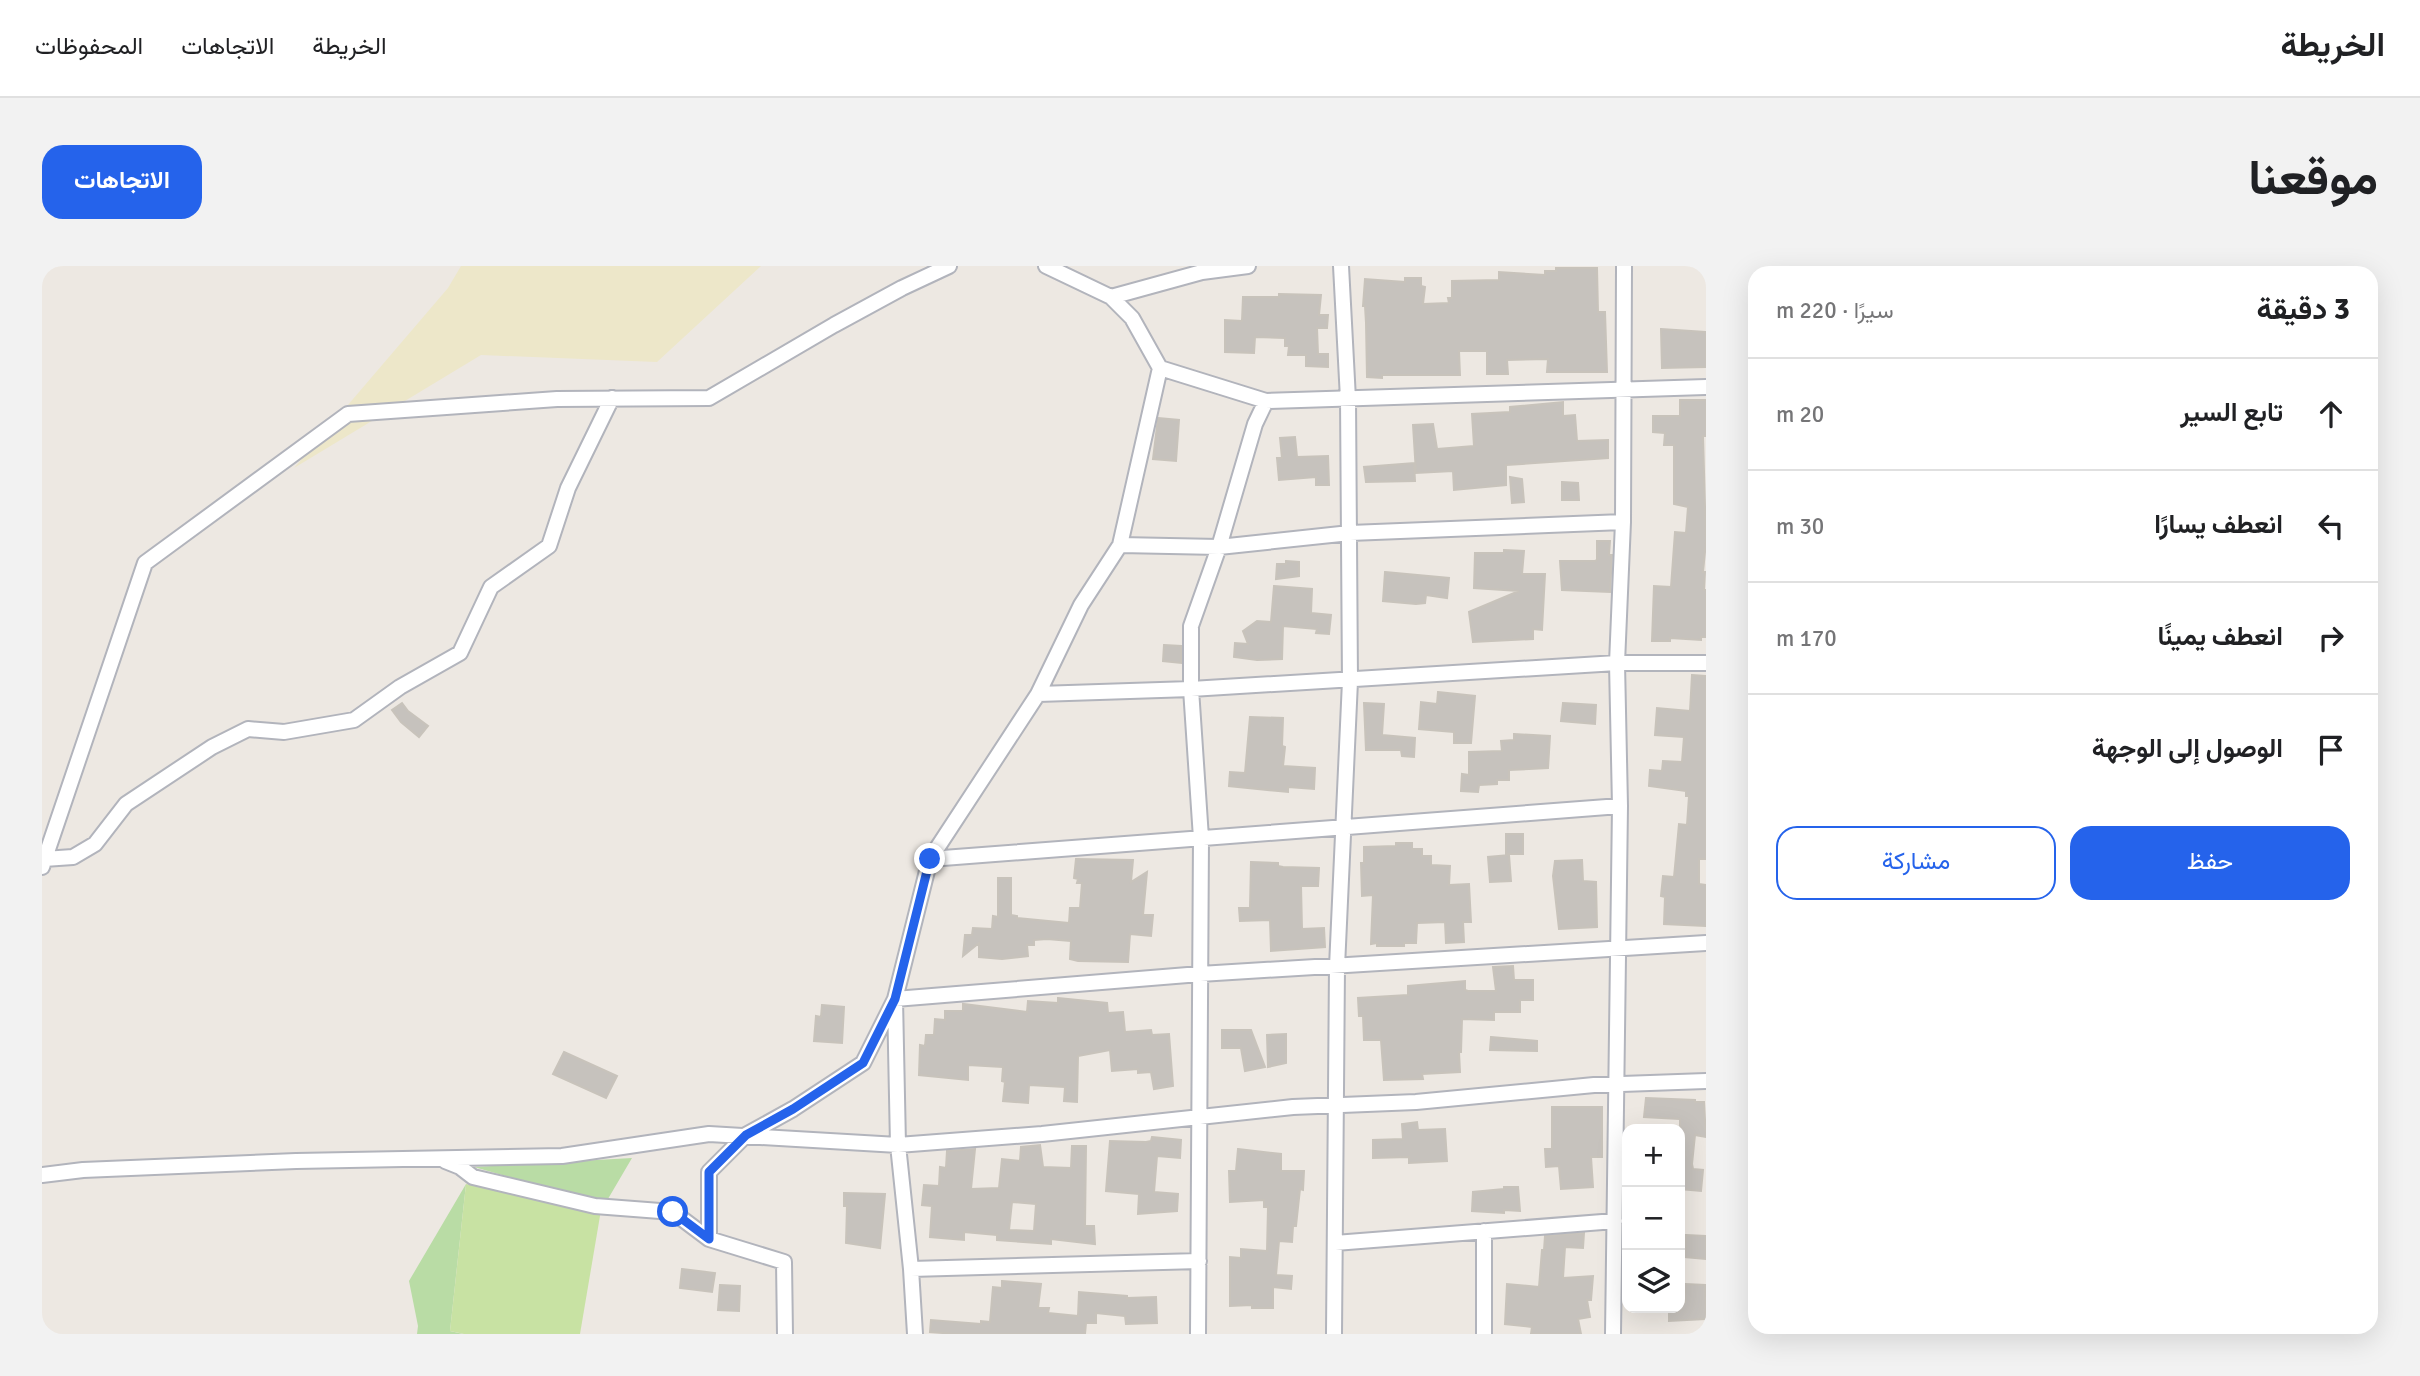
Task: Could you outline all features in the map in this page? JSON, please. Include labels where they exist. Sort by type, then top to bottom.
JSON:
[{"type":"street","points":[[43,863],[145,563],[348,414],[557,399],[709,398],[834,325],[949,266]]},
{"type":"street","points":[[709,1239],[709,1172],[746,1135],[793,1109],[863,1063],[895,999],[930,859],[1038,694],[1081,605],[1120,545],[1160,368],[1132,318],[1111,297],[1046,266]]},
{"type":"street","points":[[1111,297],[1202,272],[1248,266]]},
{"type":"street","points":[[1334,1334],[1337,967],[1350,681],[1348,399],[1341,266]]},
{"type":"street","points":[[1614,1334],[1619,806],[1617,663],[1623,522],[1624,266]]},
{"type":"street","points":[[1160,368],[1266,401],[1706,387]]},
{"type":"street","points":[[43,863],[73,857],[95,844],[126,804],[212,747],[248,729],[285,732],[354,720],[400,687],[460,653],[491,587],[549,546],[568,488],[611,398]]},
{"type":"street","points":[[1199,1334],[1201,838],[1191,689],[1191,626],[1219,547],[1255,424],[1266,401]]},
{"type":"street","points":[[1120,545],[1219,547],[1350,533],[1623,522]]},
{"type":"street","points":[[1038,694],[1350,681],[1617,663],[1706,663]]},
{"type":"street","points":[[930,859],[1619,806]]},
{"type":"street","points":[[895,999],[1200,974],[1706,943]]},
{"type":"street","points":[[895,999],[898,1145],[915,1334]]},
{"type":"street","points":[[42,1175],[83,1170],[283,1161],[562,1156],[709,1134],[898,1145],[1042,1134],[1293,1107],[1416,1102],[1617,1084],[1706,1081]]},
{"type":"street","points":[[441,1159],[460,1167],[473,1177],[595,1206],[673,1212],[709,1239],[784,1262],[785,1334]]},
{"type":"street","points":[[1335,1244],[1615,1221]]},
{"type":"street","points":[[1484,1231],[1484,1334]]},
{"type":"street","points":[[911,1269],[1199,1261]]},
{"type":"green space","points":[[632,1158],[605,1204],[474,1167]]},
{"type":"green space","points":[[466,1184],[450,1331],[463,1334],[417,1334],[418,1326],[409,1281]]},
{"type":"green space","points":[[466,1184],[601,1210],[580,1334],[464,1334],[450,1331]]},
{"type":"sand","points":[[461,266],[761,266],[657,362],[481,355],[294,468],[448,288]]},
{"type":"building","points":[[1556,268],[1597,268],[1598,312],[1605,312],[1607,372],[1547,372],[1548,359],[1507,360],[1508,374],[1487,374],[1487,351],[1459,351],[1460,375],[1367,377],[1363,306],[1365,279],[1405,282],[1405,278],[1421,278],[1421,286],[1425,287],[1423,304],[1449,303],[1448,298],[1452,298],[1452,281],[1499,280],[1499,272],[1545,275],[1545,271],[1556,271]]},
{"type":"building","points":[[1279,294],[1321,295],[1319,315],[1328,315],[1327,328],[1317,328],[1318,354],[1328,354],[1328,367],[1306,366],[1306,355],[1288,355],[1289,346],[1285,346],[1285,338],[1255,337],[1254,353],[1225,352],[1225,320],[1242,321],[1243,297],[1279,297]]},
{"type":"building","points":[[1661,329],[1706,332],[1706,367],[1662,368]]},
{"type":"building","points":[[1680,400],[1706,400],[1706,436],[1703,436],[1706,542],[1703,572],[1706,590],[1706,637],[1701,637],[1701,640],[1670,638],[1670,641],[1652,641],[1654,586],[1671,587],[1675,532],[1686,533],[1688,507],[1674,504],[1674,445],[1664,445],[1665,433],[1653,432],[1653,416],[1680,416]]},
{"type":"building","points":[[1563,402],[1563,416],[1575,415],[1577,441],[1608,440],[1608,458],[1506,465],[1506,485],[1454,490],[1453,471],[1416,473],[1413,425],[1433,424],[1437,449],[1474,446],[1472,414],[1510,412],[1510,407]]},
{"type":"building","points":[[1158,418],[1179,420],[1176,461],[1153,459]]},
{"type":"building","points":[[1295,437],[1297,457],[1328,456],[1329,485],[1316,485],[1316,477],[1279,480],[1277,458],[1282,458],[1280,438]]},
{"type":"building","points":[[1414,463],[1415,481],[1366,482],[1364,467]]},
{"type":"building","points":[[1510,477],[1522,479],[1524,502],[1512,503]]},
{"type":"building","points":[[1562,482],[1578,483],[1579,500],[1562,500]]},
{"type":"building","points":[[1597,541],[1610,541],[1610,592],[1562,590],[1560,561],[1597,560]]},
{"type":"building","points":[[1504,550],[1524,551],[1522,574],[1545,574],[1542,630],[1533,629],[1533,639],[1473,642],[1469,612],[1519,591],[1474,588],[1475,553],[1504,553]]},
{"type":"building","points":[[1286,561],[1299,562],[1299,576],[1276,579],[1277,564],[1286,564]]},
{"type":"building","points":[[1385,572],[1449,578],[1447,598],[1426,595],[1425,603],[1416,604],[1383,601]]},
{"type":"building","points":[[1274,586],[1312,589],[1311,613],[1331,615],[1329,634],[1316,633],[1317,629],[1283,626],[1282,659],[1234,657],[1235,643],[1248,644],[1243,631],[1257,621],[1271,622]]},
{"type":"building","points":[[1164,645],[1181,646],[1181,663],[1163,661]]},
{"type":"building","points":[[1692,675],[1706,676],[1706,859],[1699,859],[1699,884],[1706,885],[1706,926],[1664,924],[1665,897],[1661,896],[1663,876],[1674,877],[1679,824],[1687,825],[1689,796],[1686,796],[1686,791],[1649,786],[1650,770],[1662,771],[1663,761],[1682,762],[1684,737],[1655,735],[1657,708],[1690,711]]},
{"type":"building","points":[[1438,692],[1475,696],[1471,743],[1454,743],[1454,732],[1419,729],[1421,702],[1437,704]]},
{"type":"building","points":[[402,703],[428,726],[419,737],[401,722],[392,710]]},
{"type":"building","points":[[1364,703],[1384,704],[1382,735],[1415,738],[1414,757],[1402,756],[1401,750],[1366,750]]},
{"type":"building","points":[[1563,703],[1596,705],[1595,724],[1561,721]]},
{"type":"building","points":[[1250,717],[1283,718],[1283,766],[1315,768],[1314,789],[1288,787],[1288,792],[1229,786],[1230,772],[1245,773]]},
{"type":"building","points":[[1514,734],[1550,736],[1548,768],[1509,770],[1509,780],[1479,785],[1478,792],[1461,791],[1462,774],[1469,775],[1469,752],[1502,751],[1501,741],[1514,740]]},
{"type":"building","points":[[1506,834],[1523,834],[1523,854],[1506,854]]},
{"type":"building","points":[[1396,843],[1412,843],[1412,849],[1422,849],[1422,856],[1431,856],[1431,865],[1450,866],[1449,885],[1469,884],[1471,922],[1463,922],[1464,942],[1446,943],[1445,922],[1417,923],[1416,943],[1404,943],[1404,946],[1371,944],[1373,895],[1362,896],[1361,863],[1364,863],[1364,847],[1396,846]]},
{"type":"building","points":[[1509,855],[1511,881],[1490,882],[1488,857]]},
{"type":"building","points":[[1076,859],[1133,860],[1131,882],[1147,872],[1143,915],[1153,915],[1151,936],[1130,934],[1128,962],[1070,959],[1071,941],[1047,939],[1034,940],[1034,945],[1027,945],[1028,956],[1002,959],[979,957],[979,943],[963,956],[965,935],[972,935],[973,928],[992,929],[993,916],[998,917],[998,878],[1011,878],[1011,915],[1017,918],[1069,923],[1070,908],[1080,908],[1082,883],[1077,883],[1078,879],[1074,878]]},
{"type":"building","points":[[1582,860],[1583,881],[1596,882],[1597,927],[1559,929],[1553,876],[1555,861]]},
{"type":"building","points":[[1251,862],[1278,863],[1278,866],[1283,867],[1319,868],[1318,886],[1301,886],[1302,929],[1324,928],[1325,947],[1271,951],[1270,920],[1240,921],[1239,908],[1250,908]]},
{"type":"building","points":[[1513,966],[1514,980],[1533,980],[1533,1000],[1520,1000],[1520,1012],[1494,1012],[1494,1020],[1462,1019],[1460,1072],[1422,1074],[1423,1079],[1384,1080],[1381,1040],[1364,1040],[1363,1016],[1359,1016],[1358,998],[1408,995],[1408,986],[1465,981],[1465,990],[1468,991],[1496,991],[1493,967]]},
{"type":"building","points":[[1058,998],[1107,1003],[1108,1013],[1123,1012],[1125,1032],[1151,1030],[1152,1035],[1169,1034],[1173,1086],[1154,1089],[1151,1072],[1138,1073],[1138,1069],[1112,1071],[1110,1050],[1078,1056],[1077,1102],[1064,1101],[1065,1087],[1029,1085],[1028,1103],[1003,1101],[1003,1067],[968,1065],[968,1080],[919,1075],[920,1045],[925,1046],[926,1035],[934,1035],[935,1019],[945,1020],[945,1011],[963,1011],[963,1004],[1027,1012],[1028,1001],[1058,1003]]},
{"type":"building","points":[[822,1005],[844,1007],[842,1043],[814,1041],[816,1016],[821,1017]]},
{"type":"building","points":[[1222,1030],[1251,1030],[1265,1067],[1245,1071],[1241,1048],[1222,1048]]},
{"type":"building","points":[[1286,1034],[1286,1063],[1268,1067],[1267,1035]]},
{"type":"building","points":[[1491,1037],[1537,1041],[1537,1051],[1490,1050]]},
{"type":"building","points":[[564,1052],[617,1076],[606,1098],[553,1074]]},
{"type":"building","points":[[1646,1098],[1704,1102],[1706,1137],[1695,1135],[1692,1164],[1693,1169],[1703,1170],[1701,1191],[1685,1189],[1685,1124],[1680,1124],[1680,1119],[1644,1117]]},
{"type":"building","points":[[1552,1107],[1602,1107],[1602,1157],[1591,1157],[1593,1187],[1561,1189],[1559,1166],[1546,1167],[1545,1149],[1552,1149]]},
{"type":"building","points":[[1417,1122],[1418,1130],[1445,1129],[1447,1161],[1409,1163],[1409,1157],[1373,1158],[1373,1140],[1403,1139],[1402,1124]]},
{"type":"building","points":[[1152,1137],[1181,1140],[1180,1158],[1157,1156],[1154,1192],[1178,1194],[1177,1211],[1138,1214],[1139,1194],[1106,1191],[1110,1141],[1146,1142],[1151,1141]]},
{"type":"building","points":[[1040,1145],[1043,1167],[1071,1168],[1072,1146],[1086,1146],[1085,1226],[1094,1226],[1095,1244],[1051,1239],[1051,1244],[997,1240],[997,1235],[964,1232],[964,1240],[930,1237],[932,1206],[922,1205],[924,1185],[939,1186],[940,1167],[946,1168],[947,1151],[975,1149],[971,1189],[999,1188],[1002,1159],[1020,1161],[1021,1147]],"holes":[[[1012,1202],[1036,1204],[1034,1231],[1009,1230]]]},
{"type":"building","points":[[1238,1149],[1281,1154],[1281,1171],[1304,1171],[1303,1190],[1300,1189],[1292,1242],[1279,1241],[1276,1275],[1292,1276],[1291,1289],[1273,1287],[1273,1308],[1230,1306],[1230,1257],[1241,1258],[1241,1249],[1267,1251],[1268,1207],[1264,1207],[1264,1200],[1230,1202],[1229,1171],[1236,1171]]},
{"type":"building","points":[[1518,1187],[1520,1211],[1472,1211],[1473,1192]]},
{"type":"building","points":[[844,1193],[885,1194],[880,1248],[846,1243],[847,1206],[844,1206]]},
{"type":"building","points":[[1584,1233],[1583,1248],[1565,1247],[1563,1278],[1593,1276],[1591,1300],[1587,1300],[1590,1317],[1578,1319],[1581,1334],[1531,1334],[1532,1327],[1505,1324],[1507,1284],[1539,1287],[1545,1236]]},
{"type":"building","points":[[1686,1235],[1706,1236],[1706,1259],[1685,1257]]},
{"type":"building","points":[[682,1269],[715,1273],[712,1292],[680,1288]]},
{"type":"building","points":[[1002,1281],[1041,1284],[1038,1308],[1049,1308],[1048,1313],[1078,1316],[1079,1292],[1127,1298],[1156,1297],[1157,1323],[1126,1324],[1125,1316],[1096,1313],[1096,1323],[1086,1323],[1085,1334],[930,1332],[931,1320],[981,1324],[981,1321],[990,1322],[993,1287],[1002,1288]]},
{"type":"building","points":[[1685,1284],[1705,1285],[1706,1319],[1669,1321],[1669,1313],[1685,1313]]},
{"type":"building","points":[[720,1285],[740,1286],[739,1311],[718,1310]]},
{"type":"route","points":[[673,1212],[709,1239],[709,1172],[746,1135],[793,1109],[863,1063],[895,999],[930,859]]}]
